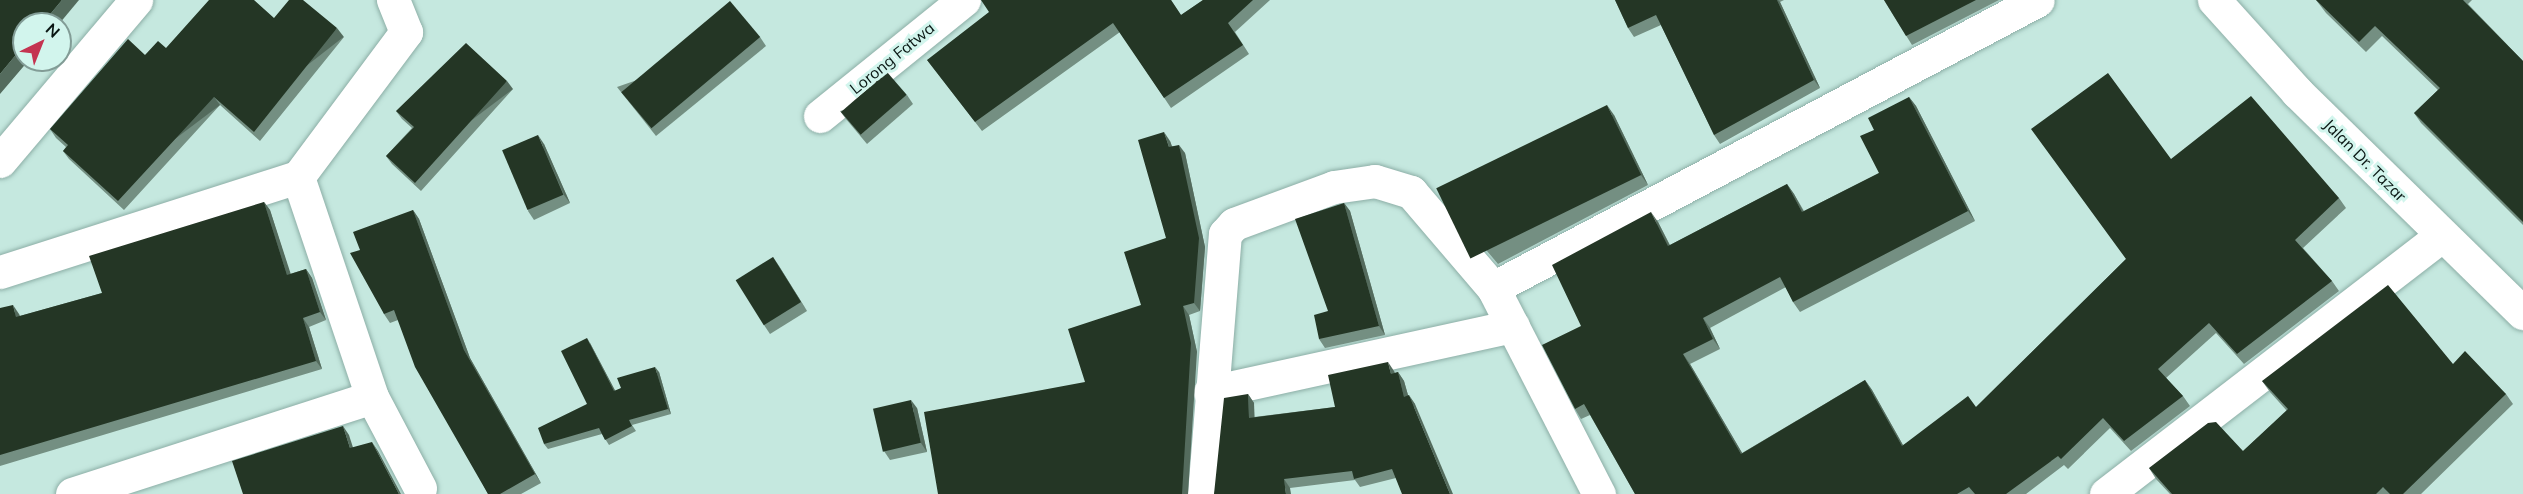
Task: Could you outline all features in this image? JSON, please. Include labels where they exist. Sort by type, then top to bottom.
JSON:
[{"type":"street","points":[[0,161],[136,0]]},
{"type":"street","points":[[0,272],[298,177],[406,32],[393,0]]},
{"type":"street","name":"Lorong Fatwa","points":[[820,116],[964,0]]},
{"type":"street","points":[[1493,288],[2038,0]]},
{"type":"street","name":"Jalan Dr. Tazar","points":[[2214,0],[2297,92],[2441,236],[2523,313]]},
{"type":"street","points":[[298,177],[372,397],[420,488]]},
{"type":"street","points":[[1204,494],[1210,392],[1225,234],[1234,224],[1323,191],[1375,181],[1411,192],[1493,288],[1599,494]]},
{"type":"street","points":[[2106,494],[2441,236]]},
{"type":"street","points":[[1210,392],[1513,326]]},
{"type":"street","points":[[72,494],[372,397]]},
{"type":"building","points":[[0,0],[62,0],[52,12],[12,12],[12,60],[0,74]]},
{"type":"building","points":[[209,0],[254,0],[274,18],[289,0],[303,0],[337,28],[254,132],[214,97],[118,201],[63,151],[68,145],[50,129],[128,39],[145,55],[158,41],[166,48]]},
{"type":"building","points":[[981,0],[1171,0],[1181,15],[1203,0],[1253,0],[1228,23],[1243,45],[1164,98],[1113,23],[975,122],[927,60],[989,12]]},
{"type":"building","points":[[1615,0],[1777,0],[1814,80],[1714,135],[1656,15],[1628,28]]},
{"type":"building","points":[[1884,0],[1976,0],[1906,36]]},
{"type":"building","points":[[2316,0],[2463,0],[2523,61],[2523,222],[2414,113],[2440,88],[2375,26],[2359,42]]},
{"type":"building","points":[[730,1],[760,37],[651,128],[621,92]]},
{"type":"building","points":[[466,43],[507,81],[415,183],[386,156],[414,127],[396,111]]},
{"type":"building","points":[[887,72],[907,95],[861,135],[841,112]]},
{"type":"building","points":[[2108,73],[2171,159],[2251,96],[2339,198],[2295,240],[2332,281],[2237,354],[2209,323],[2158,369],[2183,396],[2124,441],[2103,418],[2061,459],[2058,456],[2006,494],[1975,494],[1969,487],[1957,494],[1635,494],[1584,404],[1575,409],[1542,345],[1581,326],[1552,265],[1651,212],[1668,246],[1787,184],[1802,212],[1879,173],[1860,136],[1874,130],[1868,118],[1909,97],[1968,211],[1793,302],[1780,277],[1703,318],[1713,339],[1683,354],[1741,454],[1865,380],[1902,446],[1968,396],[1976,407],[2126,259],[2031,129]]},
{"type":"building","points":[[1607,105],[1641,175],[1470,258],[1436,188]]},
{"type":"building","points":[[1164,132],[1169,147],[1179,145],[1199,238],[1194,303],[1183,306],[1191,343],[1182,494],[938,494],[924,412],[1085,382],[1068,329],[1141,305],[1124,252],[1166,238],[1138,140]]},
{"type":"building","points":[[538,135],[563,195],[527,210],[502,150]]},
{"type":"building","points":[[264,202],[287,275],[306,269],[320,312],[303,318],[316,361],[0,455],[0,308],[13,305],[16,317],[102,293],[89,256]]},
{"type":"building","points":[[1344,203],[1379,326],[1319,339],[1314,315],[1328,311],[1295,219]]},
{"type":"building","points":[[413,210],[464,350],[535,474],[500,494],[488,494],[415,367],[394,310],[384,314],[350,253],[360,250],[353,232]]},
{"type":"building","points":[[773,257],[801,302],[764,325],[736,280]]},
{"type":"building","points":[[2388,285],[2453,364],[2465,351],[2506,394],[2403,494],[2390,494],[2383,487],[2376,494],[2172,494],[2149,468],[2208,423],[2216,422],[2243,451],[2288,409],[2262,381]]},
{"type":"building","points":[[587,338],[614,391],[621,388],[617,378],[655,367],[668,409],[629,420],[632,426],[605,440],[599,428],[544,444],[538,428],[587,404],[561,351]]},
{"type":"building","points":[[1388,362],[1391,374],[1398,372],[1404,397],[1409,395],[1450,494],[1402,494],[1392,469],[1354,479],[1352,471],[1284,479],[1286,494],[1214,494],[1224,398],[1248,394],[1249,418],[1335,407],[1328,375]]},
{"type":"building","points":[[911,400],[921,443],[883,452],[873,409]]},
{"type":"building","points":[[343,426],[350,448],[372,442],[399,494],[243,494],[232,461]]}]
